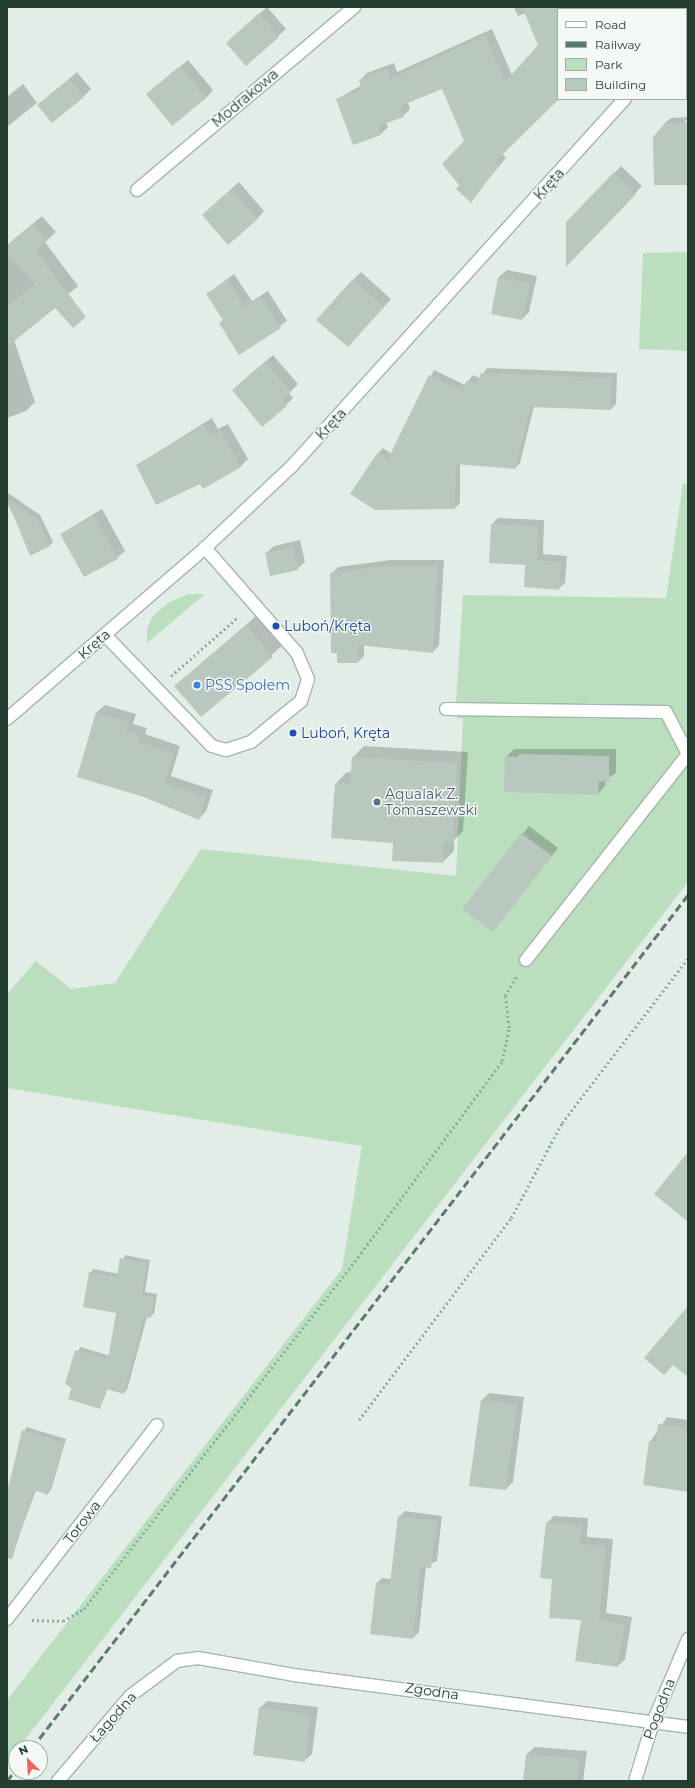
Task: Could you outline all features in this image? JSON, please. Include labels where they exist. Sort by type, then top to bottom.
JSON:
[{"type":"street","name":"Modrakowa","points":[[137,190],[354,7]]},
{"type":"street","name":"Kręta","points":[[7,719],[205,548],[291,468],[624,100]]},
{"type":"street","points":[[105,635],[200,737],[226,750],[251,742],[301,701],[308,679],[304,665],[254,603],[205,548]]},
{"type":"street","points":[[446,709],[666,712],[688,754],[526,960]]},
{"type":"street","name":"Torowa","points":[[8,1615],[157,1425]]},
{"type":"street","name":"Pogodna","points":[[635,1781],[653,1722],[688,1639]]},
{"type":"street","name":"Zgodna","points":[[177,1661],[216,1659],[294,1675],[688,1727]]},
{"type":"street","name":"Łagodna","points":[[58,1781],[130,1696],[177,1661]]},
{"type":"path","points":[[156,689],[254,603]]},
{"type":"path","points":[[359,1420],[511,1218],[558,1128],[688,958]]},
{"type":"path","points":[[8,1615],[48,1623],[77,1615],[139,1540],[361,1252],[502,1061],[509,1028],[505,996],[526,960]]},
{"type":"green space","points":[[688,252],[688,351],[639,349],[643,253]]},
{"type":"green space","points":[[683,484],[688,484],[688,882],[25,1740],[8,1740],[7,1763],[7,1700],[342,1269],[362,1146],[7,1088],[7,994],[36,961],[71,989],[115,983],[201,849],[456,876],[463,719],[455,717],[463,595],[666,598]]},
{"type":"green space","points":[[188,594],[205,594],[147,643],[147,629],[152,617],[168,603]]},
{"type":"building","points":[[522,7],[558,7],[558,100],[495,162],[499,165],[471,203],[456,189],[459,185],[442,164],[464,141],[442,89],[400,106],[404,117],[378,126],[381,135],[353,145],[336,99],[362,89],[359,80],[387,69],[390,79],[485,35],[505,82],[538,45]]},
{"type":"building","points":[[259,13],[279,37],[246,66],[226,43]]},
{"type":"building","points":[[180,66],[206,98],[172,126],[146,94]]},
{"type":"building","points":[[69,79],[84,97],[52,123],[37,105]]},
{"type":"building","points":[[688,122],[688,185],[654,185],[653,137],[664,124]]},
{"type":"building","points":[[613,173],[636,194],[566,267],[566,222]]},
{"type":"building","points":[[231,189],[258,219],[228,245],[202,215]]},
{"type":"building","points":[[32,224],[47,241],[36,251],[86,317],[73,328],[55,308],[7,347],[7,307],[35,284],[7,253],[7,246]]},
{"type":"building","points":[[498,277],[530,283],[522,320],[491,314]]},
{"type":"building","points":[[353,279],[384,307],[348,347],[316,320]]},
{"type":"building","points":[[228,280],[245,307],[261,296],[281,328],[239,355],[219,323],[223,320],[206,294]]},
{"type":"building","points":[[265,362],[291,392],[282,400],[287,406],[262,427],[232,390]]},
{"type":"building","points":[[481,373],[612,378],[611,410],[531,407],[515,469],[456,464],[455,509],[375,510],[350,494],[378,452],[388,459],[429,375],[462,391],[467,380],[476,384]]},
{"type":"building","points":[[204,425],[210,436],[220,430],[241,467],[203,489],[200,484],[156,505],[136,465]]},
{"type":"building","points":[[7,499],[37,519],[50,546],[30,556]]},
{"type":"building","points":[[94,516],[118,559],[84,577],[60,534]]},
{"type":"building","points":[[491,524],[538,526],[537,560],[561,562],[559,590],[524,587],[525,565],[489,563]]},
{"type":"building","points":[[293,547],[298,570],[270,576],[265,553]]},
{"type":"building","points":[[384,566],[438,566],[433,653],[358,645],[358,663],[337,663],[337,653],[331,653],[330,573]]},
{"type":"building","points":[[246,625],[273,657],[201,717],[174,686]]},
{"type":"building","points":[[96,712],[129,722],[126,731],[140,735],[138,741],[174,753],[165,783],[206,797],[199,820],[144,797],[77,777]]},
{"type":"building","points":[[519,754],[609,756],[609,782],[599,781],[598,795],[504,792],[505,756],[518,757]]},
{"type":"building","points":[[352,757],[457,763],[453,843],[444,842],[443,863],[392,861],[393,843],[331,838],[335,783],[350,783]]},
{"type":"building","points":[[521,833],[552,856],[493,932],[462,909]]},
{"type":"building","points":[[688,1152],[688,1222],[654,1194]]},
{"type":"building","points":[[120,1258],[147,1263],[142,1295],[154,1297],[151,1318],[144,1317],[124,1394],[106,1389],[100,1409],[68,1399],[72,1386],[65,1384],[75,1350],[108,1359],[116,1313],[83,1307],[89,1272],[117,1277]]},
{"type":"building","points":[[688,1306],[688,1377],[673,1365],[664,1375],[644,1358]]},
{"type":"building","points":[[481,1400],[517,1404],[506,1490],[469,1486]]},
{"type":"building","points":[[658,1424],[688,1428],[688,1492],[643,1485],[649,1441],[656,1442]]},
{"type":"building","points":[[22,1430],[64,1443],[48,1495],[34,1490],[12,1559],[7,1558],[7,1493]]},
{"type":"building","points":[[398,1516],[437,1521],[431,1568],[421,1567],[413,1639],[370,1634],[376,1583],[390,1584]]},
{"type":"building","points":[[546,1522],[582,1525],[580,1544],[606,1546],[599,1620],[625,1624],[618,1667],[575,1661],[581,1620],[549,1618],[552,1579],[540,1578]]},
{"type":"building","points":[[259,1707],[311,1715],[305,1762],[253,1755]]},
{"type":"building","points":[[526,1754],[580,1758],[577,1781],[523,1781]]},
{"type":"railway","points":[[38,1740],[688,895]]},
{"type":"place","name":"Luboń/Kręta","points":[[276,626]]},
{"type":"place","name":"PSS Społem","points":[[197,685]]},
{"type":"place","name":"Luboń, Kręta","points":[[293,733]]},
{"type":"place","name":"Aqualak Z. Tomaszewski","points":[[377,802]]}]
